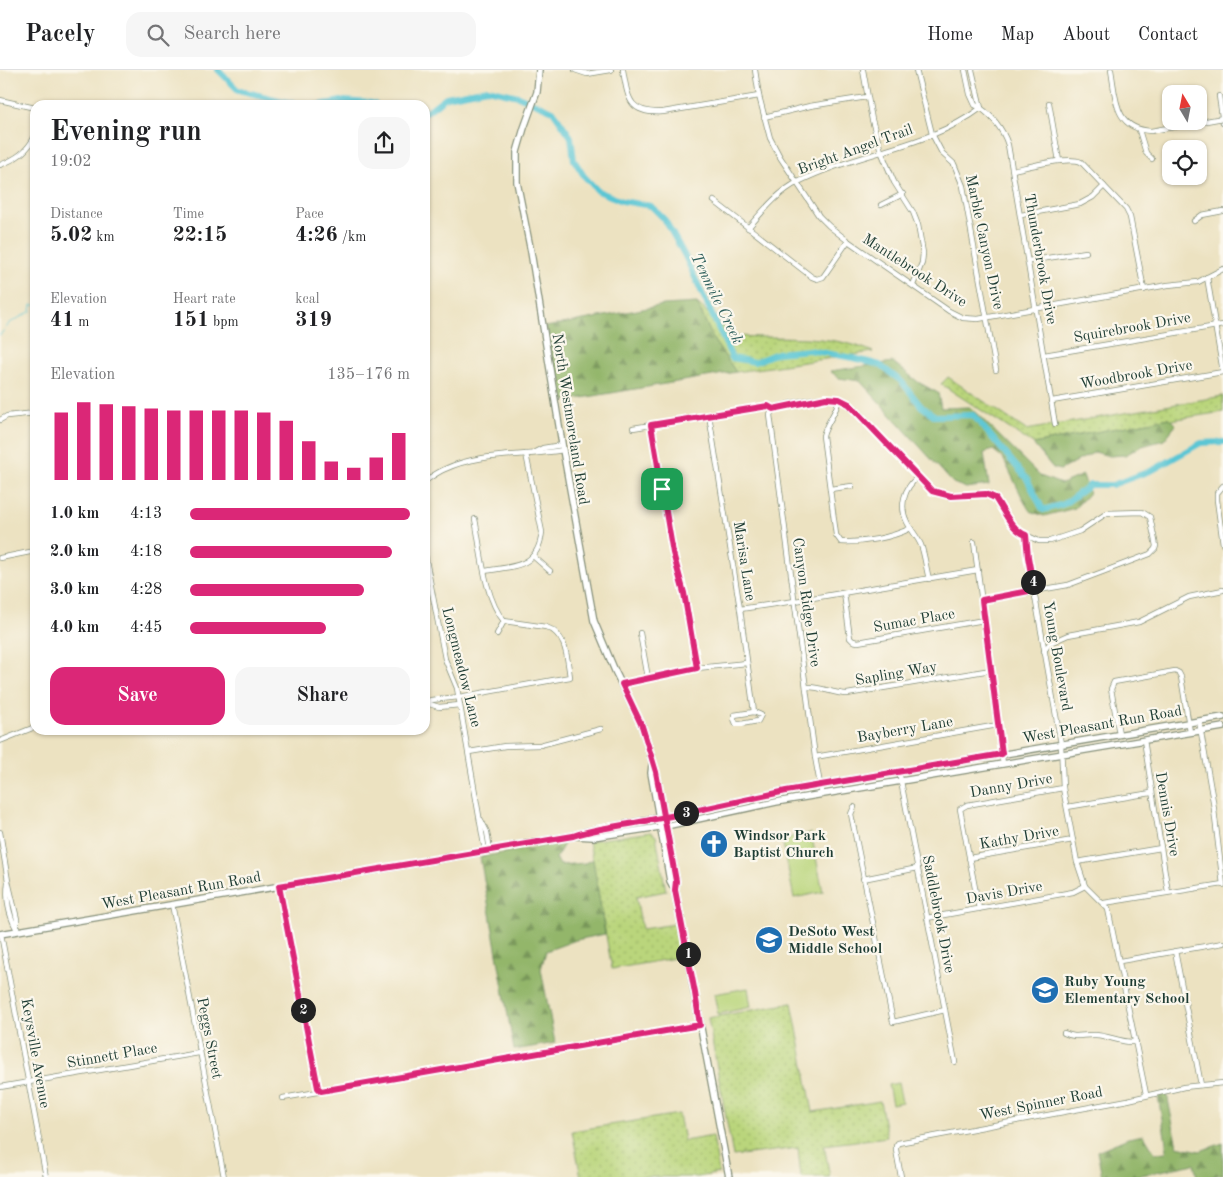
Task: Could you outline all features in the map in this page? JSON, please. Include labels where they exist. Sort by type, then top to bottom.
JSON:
[{"type":"main road","name":"North Westmoreland Road","points":[[539,70],[535,99],[517,152],[517,182],[531,252],[562,447],[594,621],[642,726],[652,764],[651,773],[676,881],[675,890],[729,1177]]},
{"type":"main road","name":"West Pleasant Run Road","points":[[0,934],[573,836],[820,785],[1223,717]]},
{"type":"main road","name":"West Pleasant Run Road","points":[[573,836],[593,837],[663,826],[822,795],[1223,727]]},
{"type":"main road","points":[[723,804],[725,813]]},
{"type":"street","points":[[575,70],[587,74],[610,70]]},
{"type":"street","points":[[623,70],[630,99],[641,111],[650,113],[759,96]]},
{"type":"street","name":"Mantlebrook Drive","points":[[754,70],[770,138],[780,157],[819,216],[848,241],[949,311],[963,318],[978,319],[1198,282],[1223,269]]},
{"type":"street","points":[[863,70],[872,120],[882,151],[894,182],[913,212],[918,225],[923,253],[922,262],[912,285]]},
{"type":"street","name":"Marble Canyon Drive","points":[[916,70],[932,134],[942,152],[954,164],[963,186],[996,370]]},
{"type":"street","name":"Thunderbrook Drive","points":[[966,70],[970,94],[975,105],[981,108],[999,126],[1006,137],[1055,424]]},
{"type":"street","points":[[972,70],[981,108]]},
{"type":"street","points":[[1111,70],[1117,105],[1121,116],[1139,130],[1151,131],[1223,120],[1219,96]]},
{"type":"street","points":[[764,117],[827,103],[868,97]]},
{"type":"street","points":[[0,100],[30,107]]},
{"type":"street","points":[[1049,103],[1059,161]]},
{"type":"street","name":"Bright Angel Trail","points":[[748,228],[772,201],[797,183],[826,170],[932,134],[965,120],[981,108]]},
{"type":"street","points":[[1139,130],[1146,153],[1152,159]]},
{"type":"street","points":[[0,165],[18,157],[30,148]]},
{"type":"street","points":[[1013,170],[1059,161],[1077,160],[1081,162],[1126,209],[1130,217],[1144,290]]},
{"type":"street","points":[[1021,216],[1080,204],[1093,197],[1104,186]]},
{"type":"street","points":[[881,204],[902,194]]},
{"type":"street","points":[[714,201],[812,278],[822,277],[848,241]]},
{"type":"street","points":[[1194,221],[1202,215],[1223,211]]},
{"type":"street","points":[[1028,261],[1086,252]]},
{"type":"street","points":[[1207,278],[1223,372]]},
{"type":"street","name":"Squirebrook Drive","points":[[1044,355],[1223,324]]},
{"type":"street","name":"Woodbrook Drive","points":[[1052,401],[1223,372]]},
{"type":"street","points":[[633,428],[768,406],[772,410],[826,398],[839,399],[849,404],[932,491],[944,496],[986,494],[995,498],[1010,522],[1019,532],[1040,541],[1050,541],[1080,531],[1107,513],[1142,512],[1150,517],[1156,546],[1155,550],[1150,554],[1068,584],[982,600]]},
{"type":"street","points":[[839,399],[838,406],[823,436],[836,535],[841,542],[861,541],[902,533],[911,528]]},
{"type":"street","name":"Canyon Ridge Drive","points":[[772,410],[815,757],[822,795]]},
{"type":"street","points":[[0,420],[7,416],[30,414]]},
{"type":"street","name":"Marisa Lane","points":[[709,415],[740,609],[754,712]]},
{"type":"street","points":[[651,425],[673,553],[684,593],[697,668]]},
{"type":"street","points":[[430,478],[443,469],[457,464],[497,457],[534,453],[544,454],[562,447]]},
{"type":"street","points":[[485,571],[526,562],[534,556],[540,545],[542,532],[526,454]]},
{"type":"street","points":[[918,477],[909,485],[904,497],[904,513],[922,547],[929,579]]},
{"type":"street","points":[[830,489],[852,486]]},
{"type":"street","points":[[1223,486],[1217,493],[1223,544]]},
{"type":"street","points":[[430,702],[570,677],[564,643],[560,637],[551,629],[504,621],[497,612],[491,600],[475,519]]},
{"type":"street","name":"Young Boulevard","points":[[1026,535],[1028,557],[1061,744],[1063,788],[1077,862],[1085,886],[1104,903],[1110,913],[1146,1094]]},
{"type":"street","points":[[974,542],[1004,764]]},
{"type":"street","points":[[0,558],[30,552]]},
{"type":"street","points":[[534,556],[550,571]]},
{"type":"street","points":[[740,609],[795,602],[978,570]]},
{"type":"street","name":"Longmeadow Lane","points":[[430,583],[444,659],[459,697],[478,815],[487,832],[488,851]]},
{"type":"street","points":[[1044,651],[1050,643],[1068,635],[1139,622],[1189,597],[1223,590]]},
{"type":"street","name":"Sumac Place","points":[[844,593],[850,638],[858,642],[984,620]]},
{"type":"street","points":[[497,634],[504,621]]},
{"type":"street","points":[[640,633],[648,678]]},
{"type":"street","points":[[622,684],[697,668],[747,664]]},
{"type":"street","name":"Sapling Way","points":[[806,687],[815,686],[837,694],[847,694],[991,670]]},
{"type":"street","points":[[1119,734],[1111,689],[1114,682],[1175,672],[1179,673],[1190,732]]},
{"type":"street","points":[[439,700],[440,707]]},
{"type":"street","points":[[430,704],[440,707],[460,705]]},
{"type":"street","points":[[754,712],[761,715],[758,721],[736,724],[734,714],[754,712]]},
{"type":"street","points":[[1104,903],[1223,884],[1213,801],[1199,721]]},
{"type":"street","name":"Bayberry Lane","points":[[815,757],[998,725]]},
{"type":"street","points":[[0,741],[30,729]]},
{"type":"street","points":[[469,752],[505,746],[540,745],[601,729]]},
{"type":"street","name":"Dennis Drive","points":[[1144,740],[1168,892]]},
{"type":"street","name":"Saddlebrook Drive","points":[[899,772],[955,1062]]},
{"type":"street","name":"Danny Drive","points":[[969,858],[960,812],[963,806],[1063,788]]},
{"type":"street","points":[[1067,807],[1152,793]]},
{"type":"street","points":[[854,807],[851,814],[892,1022],[945,1010]]},
{"type":"street","points":[[0,832],[12,919],[18,931]]},
{"type":"street","name":"Kathy Drive","points":[[969,858],[1073,840]]},
{"type":"street","points":[[1077,862],[1161,848]]},
{"type":"street","points":[[969,858],[979,909]]},
{"type":"street","points":[[863,879],[918,868]]},
{"type":"street","points":[[279,886],[310,1051],[318,1088],[321,1091]]},
{"type":"street","name":"Davis Drive","points":[[927,918],[1073,892],[1085,886]]},
{"type":"street","name":"Peggs Street","points":[[172,904],[224,1177]]},
{"type":"street","name":"Keysville Avenue","points":[[0,934],[46,1177]]},
{"type":"street","points":[[1120,960],[1223,943]]},
{"type":"street","points":[[1175,951],[1201,1085]]},
{"type":"street","points":[[284,1098],[700,1025]]},
{"type":"street","points":[[1064,1033],[1073,1037],[1094,1035],[1125,1042],[1136,1042]]},
{"type":"street","name":"Stinnett Place","points":[[0,1087],[199,1053]]},
{"type":"street","name":"West Spinner Road","points":[[901,1177],[896,1150],[898,1143],[1128,1100],[1146,1094],[1184,1087],[1223,1083]]},
{"type":"green space","points":[[697,303],[727,330],[738,336],[824,339],[857,346],[873,352],[736,372],[714,341]]},
{"type":"green space","points":[[697,303],[714,341],[736,372],[558,402],[546,327],[664,305]]},
{"type":"green space","points":[[893,362],[918,382],[938,393],[941,408],[970,407],[1040,476],[1061,484],[1083,475],[1089,493],[1075,508],[1044,516],[1030,511],[1003,458],[993,450],[984,453],[989,485],[966,488],[953,483],[860,381],[839,378],[830,371]]},
{"type":"green space","points":[[948,377],[1026,430],[1223,396],[1223,412],[1171,420],[1169,418],[1033,444],[941,384]]},
{"type":"green space","points":[[1169,418],[1176,425],[1164,440],[1142,446],[1125,455],[1109,456],[1095,452],[1060,470],[1053,468],[1033,444]]},
{"type":"green space","points":[[651,832],[656,836],[666,891],[636,897],[642,929],[675,924],[681,957],[612,969],[589,841]]},
{"type":"green space","points":[[811,833],[823,892],[794,898],[782,839]]},
{"type":"green space","points":[[565,842],[556,858],[560,865],[585,863],[593,859],[605,934],[576,940],[546,951],[541,969],[555,1043],[514,1050],[480,857]]},
{"type":"green space","points":[[748,988],[751,1007],[718,1014],[714,994]]},
{"type":"green space","points":[[792,1003],[813,1112],[880,1101],[887,1137],[824,1145],[830,1177],[801,1177],[798,1148],[733,1156],[708,1018]]},
{"type":"green space","points":[[898,1083],[902,1102],[892,1104],[888,1085]]},
{"type":"green space","points":[[1167,1094],[1177,1146],[1200,1151],[1223,1143],[1223,1174],[1211,1177],[1197,1177],[1194,1164],[1132,1177],[1102,1177],[1097,1151],[1128,1138],[1144,1135],[1155,1153],[1166,1152],[1167,1148],[1158,1096]]},
{"type":"green space","points":[[679,1114],[684,1141],[713,1136],[719,1173],[698,1177],[581,1177],[572,1131]]},
{"type":"waterway","name":"Tenmile Creek","points":[[218,70],[238,90],[279,100]]},
{"type":"waterway","name":"Tenmile Creek","points":[[430,109],[446,97],[488,89],[518,96],[553,111],[571,137],[574,160],[584,176],[598,191],[622,201],[651,206],[665,220],[685,256],[732,358],[755,362],[777,353],[809,350],[880,365],[902,382],[921,406],[935,416],[973,415],[1027,479],[1043,510],[1064,504],[1090,485],[1112,485],[1153,470],[1201,443],[1223,442]]},
{"type":"waterway","points":[[0,335],[10,323],[30,312]]},
{"type":"place","name":"Windsor Park Baptist Church","points":[[714,844]]},
{"type":"place","name":"DeSoto West Middle School","points":[[769,940]]},
{"type":"place","name":"Ruby Young Elementary School","points":[[1045,990]]},
{"type":"route","points":[[662,489],[651,425],[768,406],[773,409],[826,398],[839,399],[849,404],[932,491],[944,496],[986,494],[995,498],[1010,522],[1019,532],[1026,535],[1025,541],[1034,590],[982,600],[1002,754],[786,791],[665,817],[652,820],[585,832],[573,836],[279,886],[310,1051],[318,1088],[321,1091],[700,1025],[675,890],[676,881],[665,817],[656,772],[642,726],[622,684],[697,668],[684,593],[673,553],[662,489]]}]
